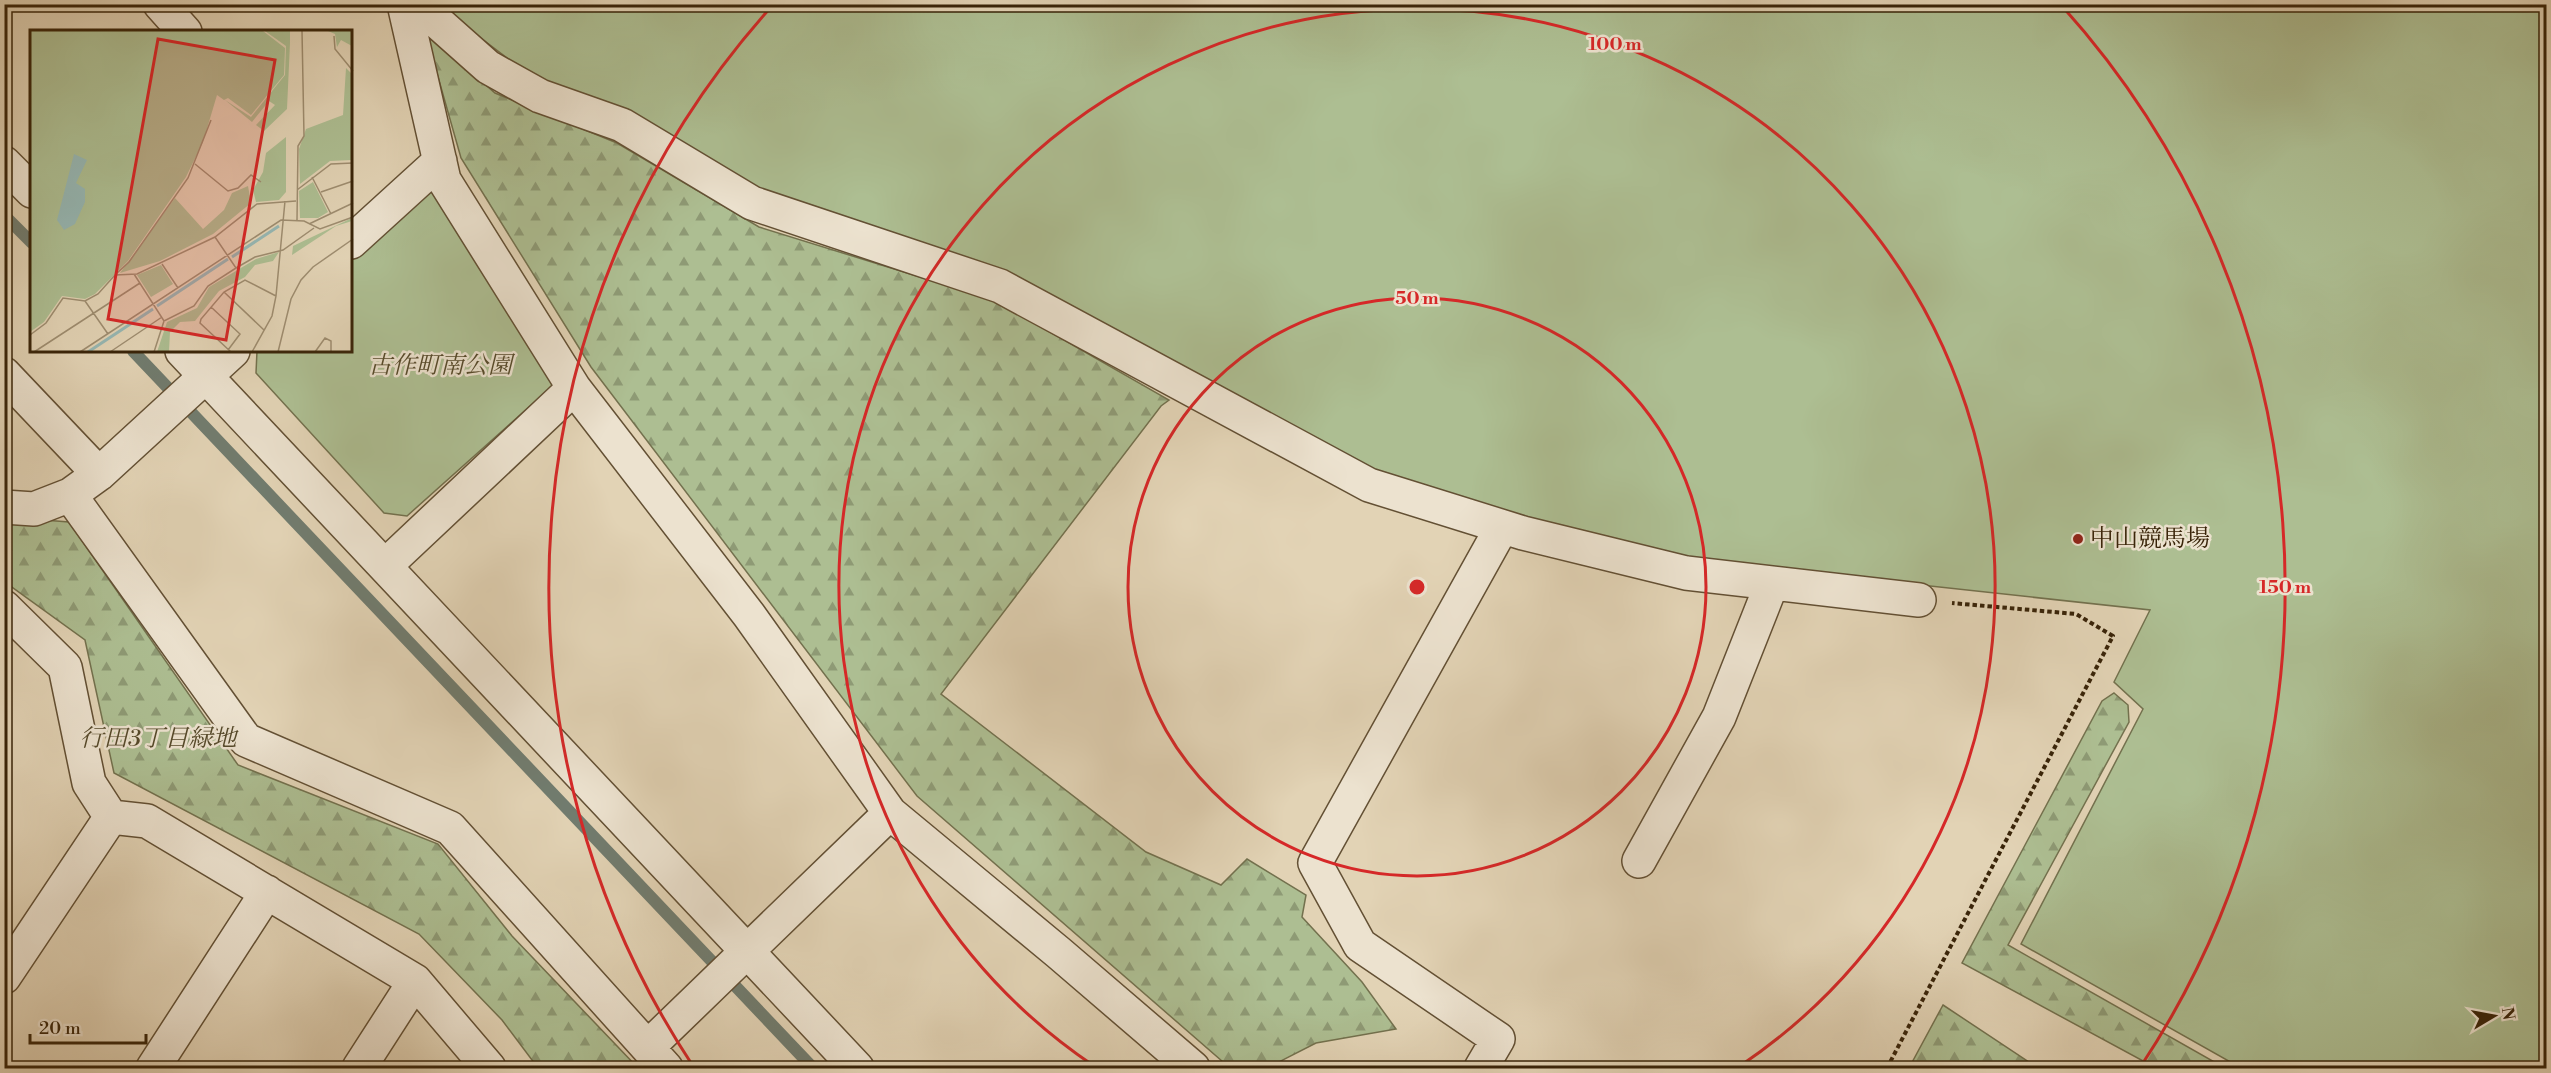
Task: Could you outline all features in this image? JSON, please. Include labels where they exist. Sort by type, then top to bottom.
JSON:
[{"type":"street","points":[[160,4],[183,30]]},
{"type":"street","points":[[404,4],[444,180],[574,388],[749,615],[890,813],[1193,1068]]},
{"type":"street","points":[[417,4],[488,67],[540,96],[622,125],[752,203],[1000,286],[1369,485],[1502,527],[1686,573],[1919,600]]},
{"type":"street","points":[[357,226],[440,161]]},
{"type":"street","points":[[4,163],[30,189]]},
{"type":"street","points":[[183,352],[857,1068]]},
{"type":"street","points":[[4,507],[34,509],[70,495],[99,474],[232,352]]},
{"type":"street","points":[[4,375],[99,474]]},
{"type":"street","points":[[385,566],[574,388]]},
{"type":"street","points":[[70,495],[246,740],[450,828],[657,1058],[747,951],[890,813]]},
{"type":"street","points":[[1481,1068],[1498,1039],[1360,945],[1315,863],[1502,527]]},
{"type":"street","points":[[1639,861],[1719,717],[1772,583]]},
{"type":"street","points":[[4,607],[65,667],[89,783],[111,817]]},
{"type":"street","points":[[111,817],[147,821],[415,981],[489,1068]]},
{"type":"street","points":[[4,977],[111,817]]},
{"type":"street","points":[[153,1068],[267,892]]},
{"type":"street","points":[[359,1068],[415,981]]},
{"type":"path","points":[[1887,1068],[2113,636],[2076,614],[1919,600]]},
{"type":"green space","name":"中山競馬場","points":[[437,5],[2546,5],[2546,1068],[2241,1068],[2021,944],[2143,709],[2114,682],[2150,610],[1710,562],[1508,515],[1372,469],[754,187],[543,85]]},
{"type":"green space","points":[[425,31],[495,93],[617,143],[759,227],[994,300],[1169,400],[1161,406],[941,694],[1146,852],[1221,885],[1247,859],[1306,895],[1302,917],[1362,982],[1396,1029],[1316,1043],[1267,1068],[1230,1068],[917,796],[591,367],[461,158]]},
{"type":"green space","name":"古作町南公園","points":[[430,183],[557,382],[407,516],[384,513],[256,373],[257,352],[352,352],[352,256]]},
{"type":"green space","name":"行田3丁目緑地","points":[[5,517],[69,522],[238,765],[438,844],[512,936],[638,1068],[538,1068],[502,1020],[419,934],[114,773],[85,640],[5,582]]},
{"type":"green space","points":[[2114,693],[2128,705],[2129,722],[2008,945],[2225,1068],[2156,1068],[1962,963],[2102,701]]},
{"type":"green space","points":[[1943,1005],[2038,1068],[1909,1068]]},
{"type":"waterway","points":[[4,215],[30,241]]},
{"type":"waterway","points":[[134,352],[813,1068]]},
{"type":"place","name":"中山競馬場","points":[[2078,539]]}]
